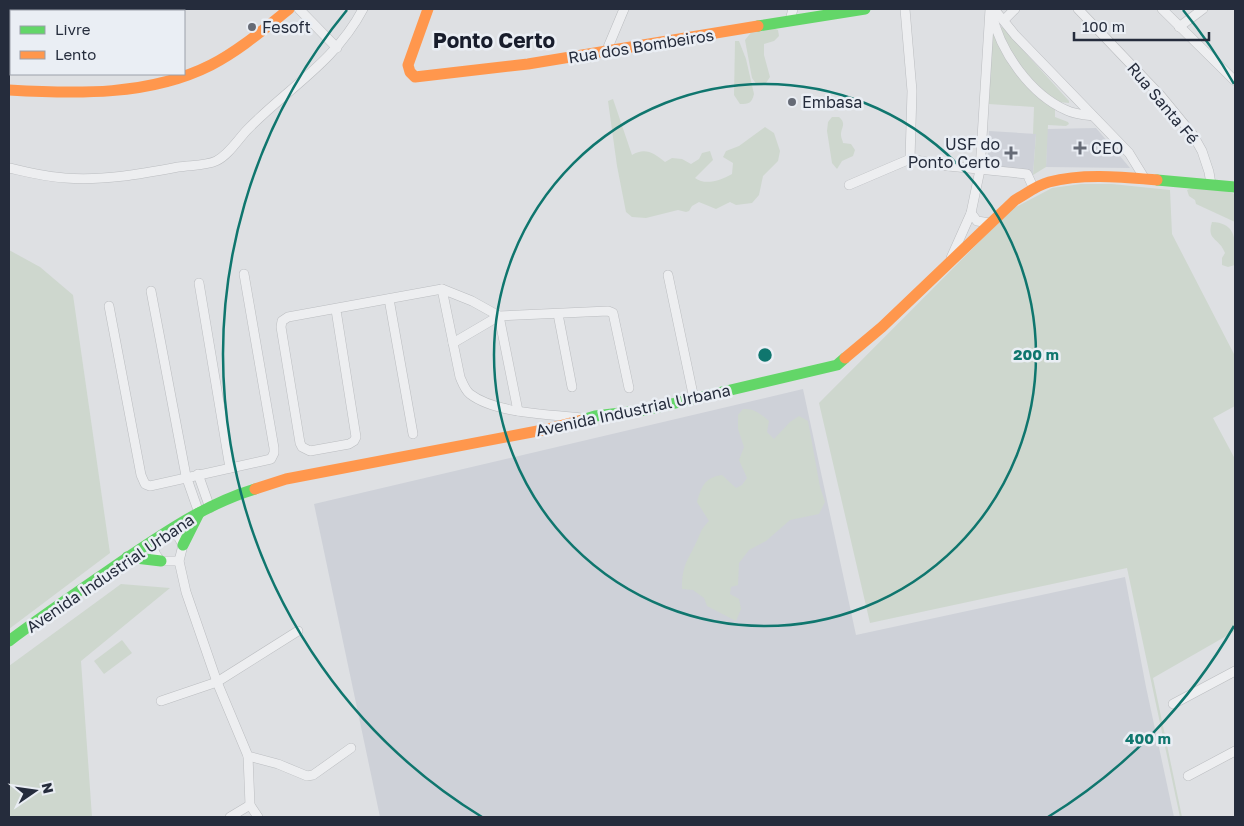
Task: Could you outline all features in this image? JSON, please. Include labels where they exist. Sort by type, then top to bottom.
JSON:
[{"type":"street","points":[[9,90],[81,94],[146,86],[183,76],[217,62],[250,40],[288,9]]},
{"type":"street","points":[[299,9],[337,48]]},
{"type":"street","points":[[9,168],[49,176],[85,179],[126,176],[211,163],[223,157],[276,102],[324,62],[347,35],[363,9]]},
{"type":"street","name":"Rua dos Bombeiros","points":[[428,9],[408,65],[410,72],[415,77],[467,72],[699,38],[791,14],[866,9]]},
{"type":"street","points":[[606,52],[624,9]]},
{"type":"street","points":[[905,9],[912,91],[910,159]]},
{"type":"street","points":[[992,9],[1129,154],[1145,178]]},
{"type":"street","points":[[992,9],[996,32],[1008,54],[1023,75],[1046,98],[1066,110],[1093,116]]},
{"type":"street","points":[[949,264],[971,213],[980,170],[992,9]]},
{"type":"street","points":[[1004,20],[1015,9]]},
{"type":"street","name":"Rua Santa Fé","points":[[1078,9],[1188,128],[1202,151],[1211,184]]},
{"type":"street","points":[[1162,9],[1235,81]]},
{"type":"street","points":[[1179,27],[1203,9]]},
{"type":"street","points":[[849,185],[910,159],[948,166],[1027,174],[1034,188]]},
{"type":"street","name":"Avenida Industrial Urbana","points":[[9,641],[155,539],[204,510],[241,493],[286,479],[555,427],[586,419],[646,410],[837,365],[882,327],[1015,200],[1034,188],[1062,180],[1094,176],[1145,178],[1235,187]]},
{"type":"street","points":[[971,213],[977,221],[990,223]]},
{"type":"street","points":[[109,306],[143,481],[147,486],[271,459],[274,453],[244,274]]},
{"type":"street","points":[[668,274],[694,399]]},
{"type":"street","points":[[199,284],[230,468]]},
{"type":"street","points":[[442,289],[460,377],[470,394],[491,404],[518,411],[586,419]]},
{"type":"street","points":[[336,310],[356,437],[349,444],[310,451],[306,450],[300,443],[281,327],[282,321],[288,317],[336,310],[442,289],[472,301],[499,316],[518,411]]},
{"type":"street","points":[[151,291],[186,476],[204,510]]},
{"type":"street","points":[[389,299],[413,434]]},
{"type":"street","points":[[453,343],[499,316],[608,311],[612,313],[629,388]]},
{"type":"street","points":[[558,314],[572,387]]},
{"type":"street","points":[[549,414],[555,419],[555,427]]},
{"type":"street","points":[[198,474],[204,510],[183,545],[179,561],[186,592],[217,682],[248,756],[250,805],[258,817]]},
{"type":"street","points":[[168,532],[178,536],[183,545]]},
{"type":"street","points":[[155,539],[153,551],[161,561]]},
{"type":"street","points":[[127,557],[179,561]]},
{"type":"street","points":[[161,700],[217,682],[298,631]]},
{"type":"street","points":[[1173,704],[1235,671]]},
{"type":"street","points":[[248,756],[278,764],[307,776],[352,748]]},
{"type":"street","points":[[1188,776],[1235,751]]},
{"type":"street","points":[[230,817],[250,805]]},
{"type":"shaded area","points":[[768,26],[778,30],[779,36],[774,41],[764,44],[764,55],[770,77],[766,83],[757,85],[752,78],[745,40],[753,30]]},
{"type":"shaded area","points":[[1002,27],[1069,101],[1069,103],[1058,102],[1055,108],[1055,117],[1069,124],[1066,126],[1048,125],[1046,167],[1033,175],[1036,134],[1033,134],[1034,107],[989,104],[992,31],[995,28]]},
{"type":"shaded area","points":[[735,41],[739,41],[746,59],[754,94],[751,101],[746,104],[740,104],[734,95]]},
{"type":"shaded area","points":[[613,99],[632,155],[645,151],[665,162],[672,158],[682,159],[691,164],[699,159],[702,153],[710,151],[713,160],[695,178],[704,182],[714,181],[732,174],[733,163],[723,157],[726,151],[739,146],[765,127],[774,133],[780,151],[778,161],[763,176],[759,195],[752,203],[736,205],[730,202],[716,209],[699,202],[686,212],[678,210],[646,218],[632,217],[626,212],[617,166],[608,101]]},
{"type":"shaded area","points":[[832,117],[839,117],[841,119],[843,124],[841,135],[843,143],[851,144],[855,150],[853,156],[842,161],[837,169],[832,163],[827,131],[828,122]]},
{"type":"shaded area","name":"CEO","points":[[1096,128],[1130,168],[1046,167],[1047,129]]},
{"type":"shaded area","name":"USF do Ponto Certo","points":[[989,131],[1036,134],[1033,175],[987,172]]},
{"type":"shaded area","points":[[1081,184],[1112,184],[1170,190],[1172,234],[1235,356],[1235,406],[1213,418],[1235,459],[1235,631],[1153,678],[1182,817],[1180,817],[1127,568],[870,623],[819,403],[1012,209],[1052,188]]},
{"type":"shaded area","points":[[1195,187],[1235,194],[1235,222],[1196,204],[1195,200],[1189,196],[1187,190]]},
{"type":"shaded area","points":[[1212,222],[1227,226],[1234,236],[1235,265],[1228,267],[1222,265],[1222,258],[1225,253],[1212,236]]},
{"type":"shaded area","points":[[9,250],[40,267],[73,295],[110,553],[9,629]]},
{"type":"shaded area","points":[[803,389],[856,635],[1125,577],[1174,817],[380,817],[314,504]]},
{"type":"shaded area","points":[[743,409],[754,411],[769,421],[767,432],[774,439],[790,422],[799,416],[808,421],[820,487],[825,502],[819,514],[790,520],[766,541],[749,550],[739,563],[738,585],[731,587],[730,594],[739,599],[741,609],[736,621],[707,606],[704,598],[693,590],[682,589],[682,582],[687,561],[702,530],[709,521],[697,502],[702,487],[707,481],[716,476],[722,475],[736,488],[742,485],[747,478],[739,460],[744,447],[738,429],[738,415]]},
{"type":"shaded area","points":[[121,584],[170,588],[81,661],[92,817],[9,817],[9,666]]},
{"type":"shaded area","points":[[122,640],[132,653],[104,674],[94,661]]},
{"type":"traffic: fast","points":[[758,26],[865,9]]},
{"type":"traffic: fast","points":[[1157,180],[1235,187]]},
{"type":"traffic: fast","points":[[582,420],[595,416],[646,410],[837,365],[845,358]]},
{"type":"traffic: fast","points":[[9,641],[167,531],[219,503],[255,489]]},
{"type":"traffic: fast","points":[[183,545],[199,513]]},
{"type":"traffic: fast","points":[[127,557],[161,561]]},
{"type":"traffic: slow","points":[[9,90],[60,92],[112,91],[163,83],[188,75],[222,59],[252,39],[289,9]]},
{"type":"traffic: slow","points":[[428,9],[408,65],[410,72],[415,77],[528,64],[758,26]]},
{"type":"traffic: slow","points":[[845,358],[882,327],[1015,200],[1036,187],[1045,183],[1075,177],[1157,180]]},
{"type":"traffic: slow","points":[[255,489],[286,479],[548,429],[582,420]]},
{"type":"place","name":"Fesoft","points":[[252,27]]},
{"type":"place","name":"Embasa","points":[[792,102]]},
{"type":"place","name":"CEO","points":[[1080,148]]},
{"type":"place","name":"USF do Ponto Certo","points":[[1011,153]]},
{"type":"district","name":"Ponto Certo","points":[[494,41]]}]
